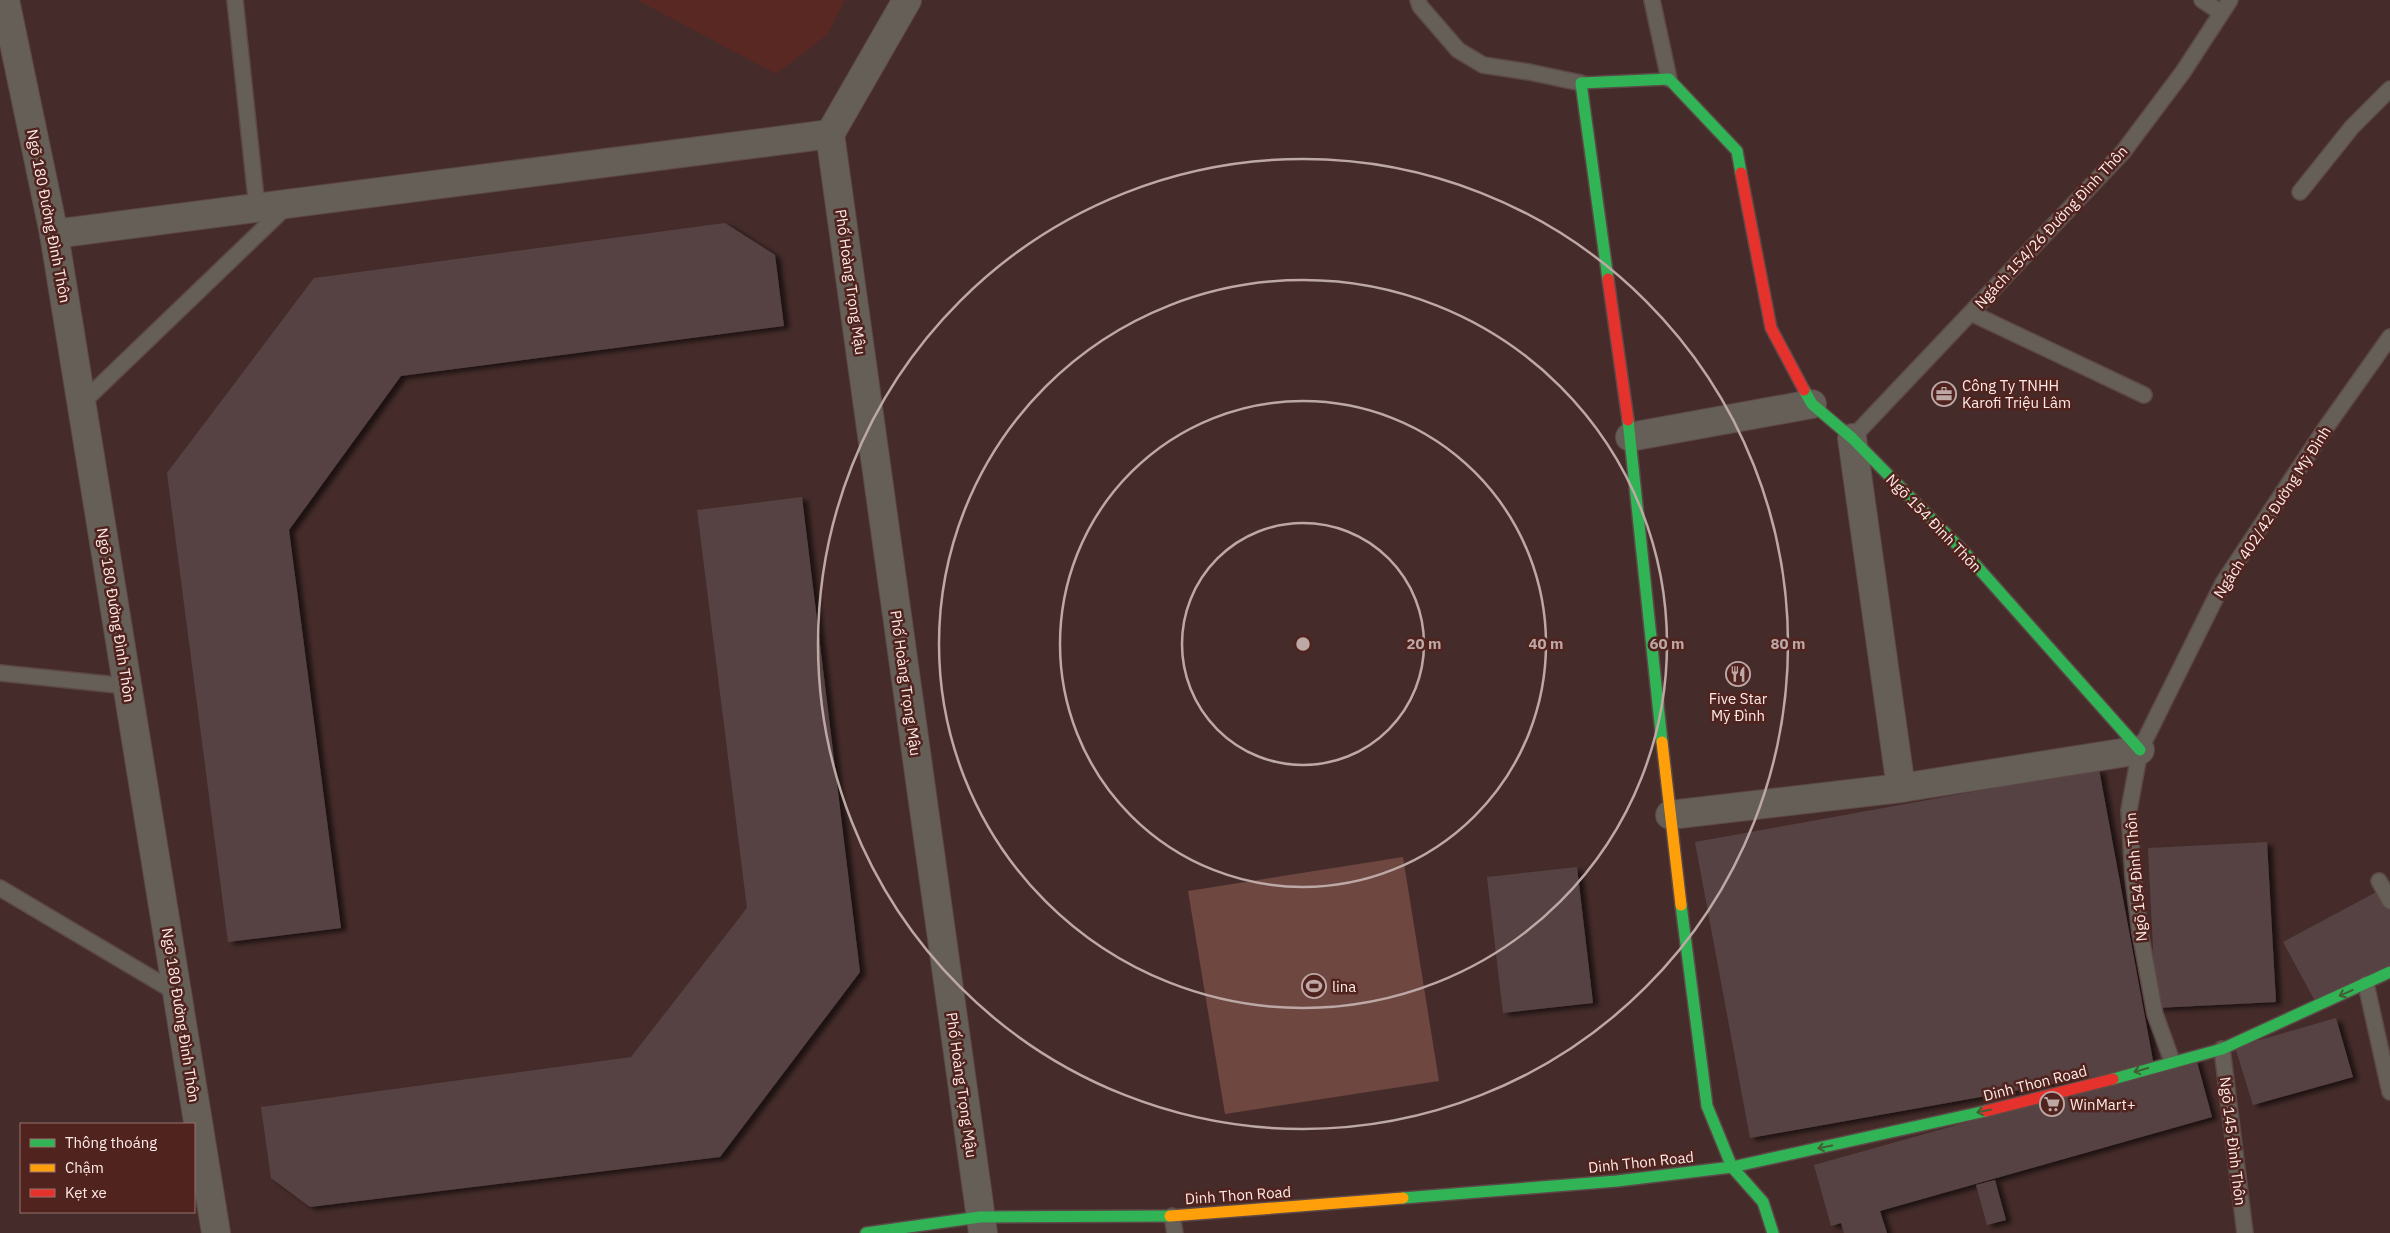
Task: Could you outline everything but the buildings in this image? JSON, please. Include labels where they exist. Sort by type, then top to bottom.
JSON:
[{"type":"street","name":"Ngõ 180 Đường Đình Thôn","points":[[5,0],[54,234],[216,1233]]},
{"type":"street","points":[[54,234],[830,134],[907,0]]},
{"type":"street","points":[[1669,79],[1581,83],[1630,437],[1670,815],[1707,1106],[1732,1167],[1763,1202],[1773,1233]]},
{"type":"street","name":"Ngõ 154 Đình Thôn","points":[[1669,79],[1737,152],[1771,328],[1812,404],[1852,438],[1965,553],[2140,750]]},
{"type":"street","name":"Phố Hoàng Trọng Mậu","points":[[830,134],[982,1225]]},
{"type":"street","points":[[1630,437],[1812,404]]},
{"type":"street","points":[[1852,438],[1901,788]]},
{"type":"street","points":[[1670,815],[1901,788],[2140,750]]},
{"type":"street","name":"Dinh Thon Road","points":[[866,1233],[982,1225],[1172,1216],[1618,1181],[1732,1167],[2040,1099],[2222,1049],[2390,972]]},
{"type":"lane","points":[[235,0],[257,208]]},
{"type":"lane","points":[[1418,0],[1420,6],[1458,50],[1483,65],[1581,83]]},
{"type":"lane","points":[[1652,0],[1669,79]]},
{"type":"lane","points":[[2202,0],[2220,12]]},
{"type":"lane","name":"Ngách 154/26 Đường Đình Thôn","points":[[1852,438],[2123,152],[2183,72],[2220,12],[2230,0]]},
{"type":"lane","points":[[2300,192],[2352,128],[2390,88]]},
{"type":"lane","points":[[82,403],[290,204]]},
{"type":"lane","points":[[1971,313],[2144,395]]},
{"type":"lane","name":"Ngách 402/42 Đường Mỹ Đình","points":[[2140,750],[2223,583],[2327,426],[2390,337]]},
{"type":"lane","points":[[0,672],[127,686]]},
{"type":"lane","name":"Ngõ 154 Đình Thôn","points":[[2140,750],[2129,810],[2133,876],[2140,932],[2155,1014],[2172,1062]]},
{"type":"lane","points":[[2379,881],[2390,902]]},
{"type":"lane","points":[[0,888],[177,993]]},
{"type":"lane","points":[[2366,984],[2390,1092]]},
{"type":"lane","name":"Ngõ 145 Đình Thôn","points":[[2222,1049],[2245,1233]]},
{"type":"lane","points":[[1172,1216],[1175,1233]]},
{"type":"shaded area","points":[[637,0],[845,0],[827,35],[776,74]]},
{"type":"shaded area","name":"lina","points":[[1403,857],[1439,1081],[1225,1114],[1188,891]]},
{"type":"traffic: fast","points":[[1608,279],[1581,83],[1669,79],[1737,151],[1741,173]]},
{"type":"traffic: fast","points":[[1804,390],[1812,404],[1852,438],[1965,553],[2140,750]]},
{"type":"traffic: fast","points":[[1628,420],[1662,742]]},
{"type":"traffic: fast","points":[[1681,905],[1707,1106],[1732,1167],[1763,1202],[1773,1233]]},
{"type":"traffic: fast","points":[[2113,1079],[2222,1049],[2390,972]]},
{"type":"traffic: fast","points":[[1403,1198],[1617,1181],[1732,1167],[1986,1111]]},
{"type":"traffic: fast","points":[[866,1233],[980,1217],[1170,1216]]},
{"type":"traffic: slow","points":[[1662,742],[1681,905]]},
{"type":"traffic: slow","points":[[1170,1216],[1403,1198]]},
{"type":"traffic: jam","points":[[1741,173],[1771,328],[1804,390]]},
{"type":"traffic: jam","points":[[1608,279],[1628,420]]},
{"type":"traffic: jam","points":[[1986,1111],[2113,1079]]},
{"type":"place","name":"Công Ty TNHH Karofi Triệu Lâm","points":[[1944,394]]},
{"type":"place","name":"Five Star Mỹ Đình","points":[[1738,674]]},
{"type":"place","name":"lina","points":[[1314,986]]},
{"type":"place","name":"WinMart+","points":[[2052,1104]]}]
